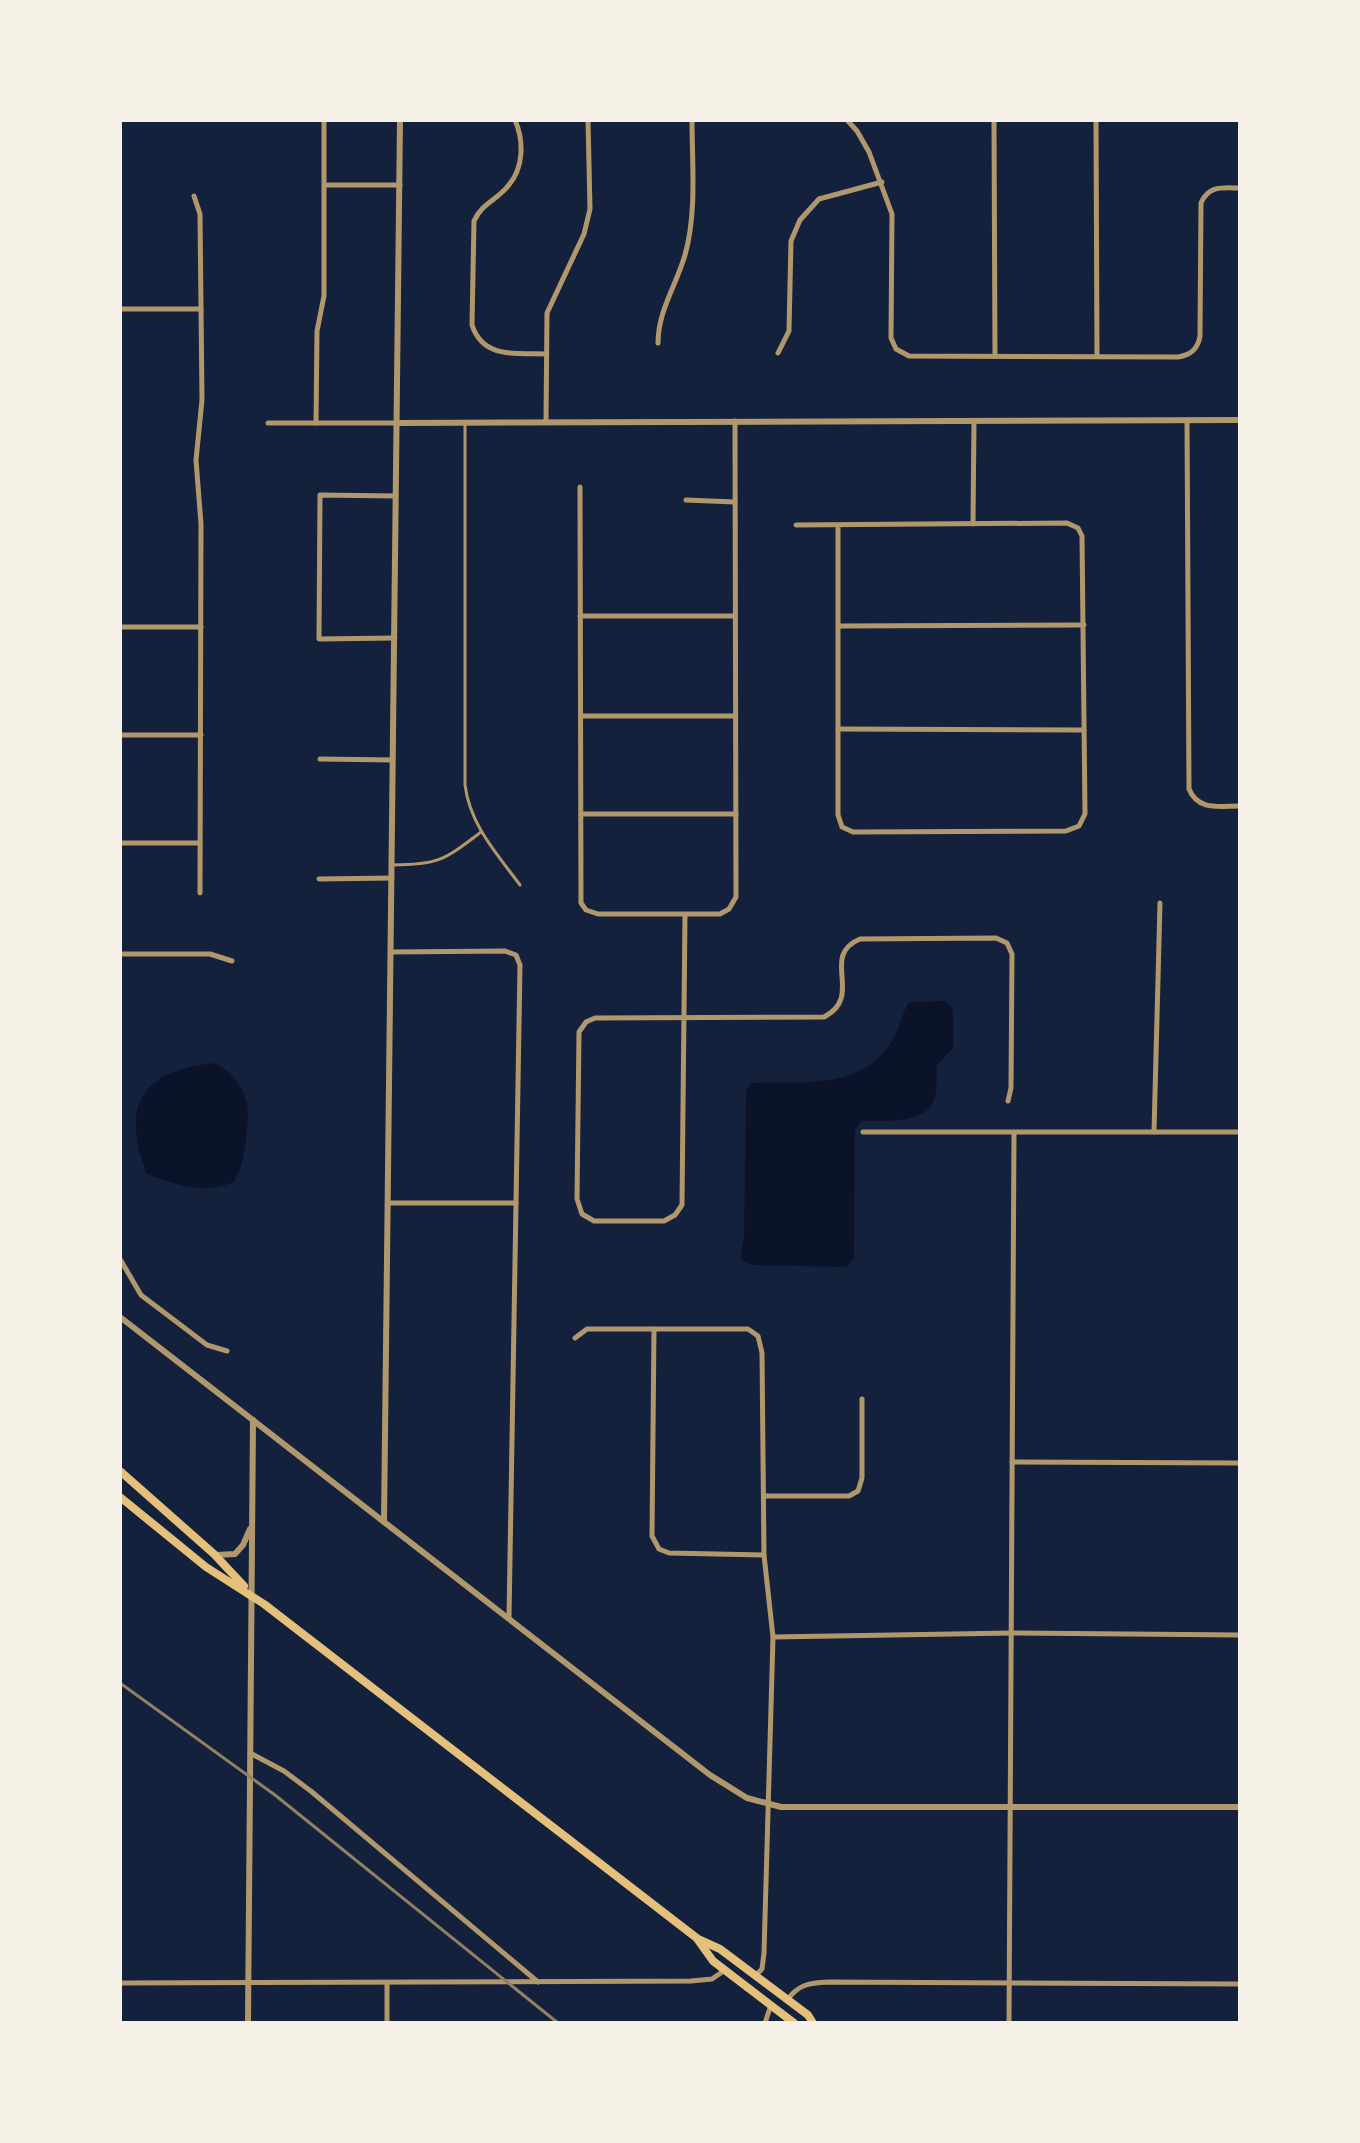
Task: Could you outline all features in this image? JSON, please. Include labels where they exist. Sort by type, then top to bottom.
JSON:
[{"type":"main road","points":[[120,1471],[214,1554],[252,1595]]},
{"type":"main road","points":[[120,1497],[206,1567],[252,1595],[698,1939],[720,1949],[808,2015],[813,2023]]},
{"type":"main road","points":[[698,1939],[713,1961],[794,2023]]},
{"type":"street","points":[[316,423],[317,331],[324,296],[324,120]]},
{"type":"street","points":[[384,1522],[400,120]]},
{"type":"street","points":[[515,120],[521,132],[517,171],[508,186],[481,207],[474,221],[472,325],[477,339],[489,349],[546,354]]},
{"type":"street","points":[[546,421],[547,313],[584,234],[590,209],[588,120]]},
{"type":"street","points":[[658,343],[658,323],[685,255],[692,217],[692,120]]},
{"type":"street","points":[[847,120],[869,152],[892,214],[891,333],[894,346],[900,353],[916,357],[1178,357],[1189,354],[1195,349],[1200,336],[1201,203],[1206,192],[1213,188],[1240,188]]},
{"type":"street","points":[[994,120],[995,356]]},
{"type":"street","points":[[1096,120],[1097,356]]},
{"type":"street","points":[[778,353],[789,331],[791,241],[800,220],[819,199],[882,182]]},
{"type":"street","points":[[325,185],[400,185]]},
{"type":"street","points":[[194,196],[200,214],[202,400],[196,460],[201,524],[200,893]]},
{"type":"street","points":[[120,309],[201,309]]},
{"type":"street","points":[[1187,420],[1189,789],[1193,799],[1205,806],[1240,806]]},
{"type":"street","points":[[268,423],[1240,420]]},
{"type":"street","points":[[580,487],[581,903],[586,910],[598,914],[720,914],[729,909],[736,897],[735,421]]},
{"type":"street","points":[[973,524],[974,421]]},
{"type":"street","points":[[395,638],[319,639],[320,495],[396,496]]},
{"type":"street","points":[[686,500],[735,502]]},
{"type":"street","points":[[796,525],[1067,523],[1078,528],[1082,536],[1085,814],[1079,826],[1066,831],[884,832],[853,832],[842,827],[838,815],[838,526]]},
{"type":"street","points":[[580,616],[735,616]]},
{"type":"street","points":[[839,626],[1084,625]]},
{"type":"street","points":[[120,627],[201,627]]},
{"type":"street","points":[[581,716],[735,716]]},
{"type":"street","points":[[838,729],[1084,730]]},
{"type":"street","points":[[120,735],[201,735]]},
{"type":"street","points":[[320,759],[393,760]]},
{"type":"street","points":[[581,814],[736,814]]},
{"type":"street","points":[[120,843],[200,843]]},
{"type":"street","points":[[319,879],[392,878]]},
{"type":"street","points":[[1154,1132],[1160,903]]},
{"type":"street","points":[[685,915],[685,1016],[682,1205],[675,1215],[664,1221],[594,1221],[582,1214],[577,1199],[579,1032],[586,1022],[595,1018],[685,1016],[824,1017],[836,1010],[842,999],[842,956],[848,944],[860,939],[996,938],[1007,943],[1012,954],[1011,1088],[1008,1101]]},
{"type":"street","points":[[391,952],[505,951],[516,955],[520,965],[509,1618]]},
{"type":"street","points":[[120,954],[210,954],[232,961]]},
{"type":"street","points":[[863,1132],[1240,1132]]},
{"type":"street","points":[[1009,2023],[1014,1133]]},
{"type":"street","points":[[388,1203],[516,1203]]},
{"type":"street","points":[[120,1259],[141,1295],[207,1345],[227,1351]]},
{"type":"street","points":[[120,1317],[720,1783],[747,1798],[769,1806],[1240,1807]]},
{"type":"street","points":[[575,1338],[587,1329],[748,1329],[758,1336],[762,1353],[764,1555],[773,1637],[764,1953],[762,1969],[755,1976]]},
{"type":"street","points":[[654,1329],[652,1536],[659,1549],[669,1553],[764,1555]]},
{"type":"street","points":[[765,1496],[849,1496],[858,1491],[862,1478],[862,1399]]},
{"type":"street","points":[[248,2023],[253,1420]]},
{"type":"street","points":[[1012,1462],[1240,1463]]},
{"type":"street","points":[[214,1554],[225,1556],[240,1550],[252,1526]]},
{"type":"street","points":[[773,1637],[1012,1633],[1240,1635]]},
{"type":"street","points":[[252,1754],[284,1771],[312,1792],[539,1983]]},
{"type":"street","points":[[120,1983],[701,1981],[712,1979],[726,1970]]},
{"type":"street","points":[[387,1983],[387,2023]]},
{"type":"street","points":[[787,2000],[796,1988],[810,1983],[1240,1984]]},
{"type":"street","points":[[765,2023],[771,2004]]},
{"type":"lane","points":[[465,423],[465,785],[468,805],[481,832],[520,885]]},
{"type":"lane","points":[[392,865],[445,859],[481,832]]},
{"type":"water","points":[[945,1001],[953,1009],[953,1048],[937,1065],[933,1103],[920,1115],[890,1121],[861,1121],[855,1130],[854,1258],[846,1267],[751,1265],[740,1259],[744,1238],[746,1090],[752,1083],[810,1082],[847,1076],[879,1057],[897,1032],[909,1002]]},
{"type":"water","points":[[217,1063],[241,1088],[247,1105],[244,1151],[234,1182],[201,1188],[147,1174],[136,1128],[144,1094],[155,1082],[171,1073]]},
{"type":"railway","points":[[120,1683],[275,1795],[558,2023]]}]
